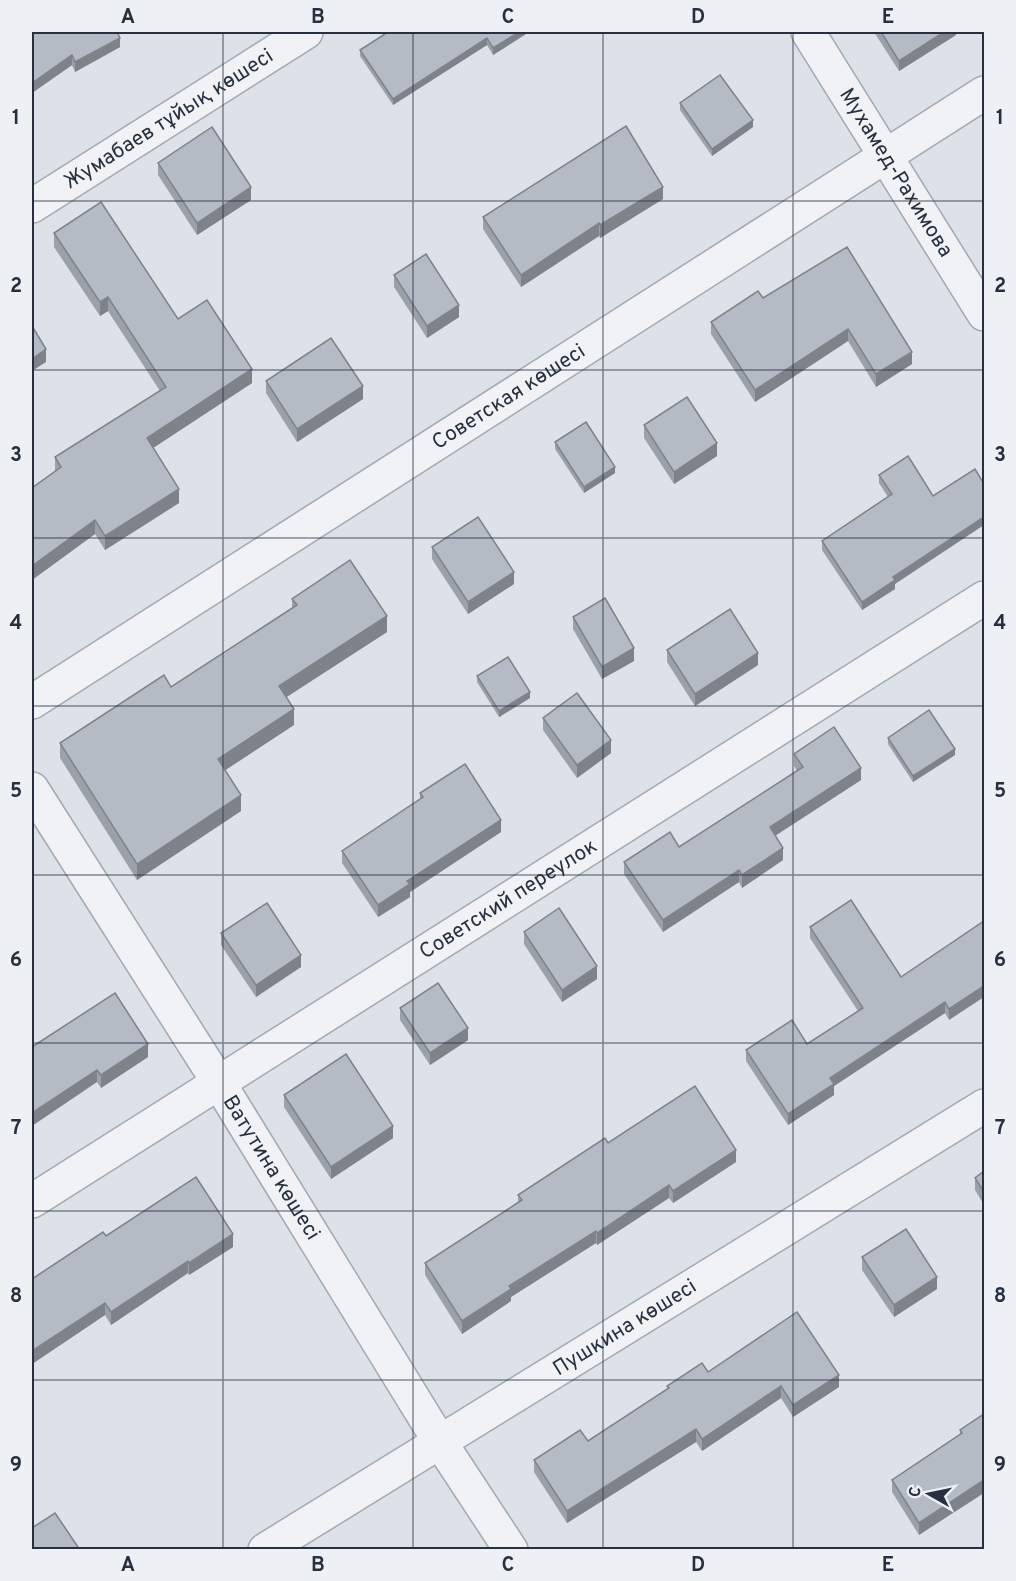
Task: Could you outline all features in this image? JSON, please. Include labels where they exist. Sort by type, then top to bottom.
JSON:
[{"type":"street","name":"Жумабаев тұйық көшесі","points":[[32,206],[306,32]]},
{"type":"street","name":"Мухамед-Рахимова","points":[[808,32],[984,314]]},
{"type":"street","name":"Советская көшесі","points":[[32,702],[984,93]]},
{"type":"street","name":"Советский переулок","points":[[32,1201],[984,598]]},
{"type":"street","name":"Ватутина көшесі","points":[[32,789],[219,1083],[440,1442],[511,1550]]},
{"type":"street","name":"Пушкина көшесі","points":[[265,1550],[984,1106]]},
{"type":"building","points":[[36,32],[117,32],[120,38],[75,62],[72,55],[32,83],[32,34]]},
{"type":"building","points":[[388,32],[519,32],[493,48],[487,38],[393,99],[360,50]]},
{"type":"building","points":[[881,32],[944,32],[899,61]]},
{"type":"building","points":[[720,75],[753,120],[712,149],[680,103]]},
{"type":"building","points":[[626,126],[663,187],[600,225],[599,223],[521,275],[483,217]]},
{"type":"building","points":[[212,127],[251,187],[197,223],[158,163]]},
{"type":"building","points":[[101,202],[178,319],[207,300],[252,369],[147,438],[179,489],[105,536],[95,520],[32,566],[32,488],[61,467],[55,457],[166,387],[108,297],[100,302],[54,233]]},
{"type":"building","points":[[847,247],[912,352],[876,374],[848,329],[755,390],[711,322],[758,291],[763,298]]},
{"type":"building","points":[[426,254],[459,305],[427,326],[394,275]]},
{"type":"building","points":[[32,326],[46,349],[32,359]]},
{"type":"building","points":[[331,338],[363,386],[297,429],[266,381]]},
{"type":"building","points":[[687,397],[717,443],[674,472],[644,425]]},
{"type":"building","points":[[586,422],[615,467],[584,487],[555,442]]},
{"type":"building","points":[[908,456],[933,496],[975,469],[984,484],[984,517],[893,577],[895,580],[862,602],[822,541],[892,494],[879,475]]},
{"type":"building","points":[[478,517],[514,572],[468,602],[432,547]]},
{"type":"building","points":[[350,560],[387,616],[279,686],[294,709],[218,759],[241,795],[137,864],[60,743],[164,675],[171,687],[297,605],[292,599]]},
{"type":"building","points":[[605,598],[634,648],[602,667],[573,617]]},
{"type":"building","points":[[730,609],[758,653],[695,694],[667,650]]},
{"type":"building","points":[[508,657],[530,692],[499,711],[477,676]]},
{"type":"building","points":[[577,693],[611,740],[577,765],[543,718]]},
{"type":"building","points":[[929,710],[955,749],[913,776],[888,738]]},
{"type":"building","points":[[834,727],[861,768],[770,827],[783,848],[742,875],[739,870],[663,920],[624,862],[670,832],[679,847],[803,767],[794,754]]},
{"type":"building","points":[[465,764],[501,820],[407,881],[410,884],[378,905],[342,851],[423,797],[420,793]]},
{"type":"building","points":[[851,900],[901,977],[984,921],[984,986],[949,1009],[945,1002],[830,1078],[834,1084],[788,1114],[746,1050],[792,1020],[807,1044],[863,1008],[810,927]]},
{"type":"building","points":[[267,903],[301,955],[256,985],[221,933]]},
{"type":"building","points":[[559,908],[597,966],[562,990],[524,932]]},
{"type":"building","points":[[438,983],[468,1028],[430,1053],[400,1008]]},
{"type":"building","points":[[115,993],[148,1044],[101,1075],[97,1070],[32,1113],[32,1047]]},
{"type":"building","points":[[346,1054],[393,1126],[331,1167],[284,1095]]},
{"type":"building","points":[[695,1086],[736,1150],[673,1191],[669,1185],[597,1233],[596,1231],[509,1286],[511,1289],[462,1321],[425,1263],[522,1200],[518,1195],[605,1138],[608,1143]]},
{"type":"building","points":[[984,1171],[984,1192],[975,1178]]},
{"type":"building","points":[[196,1177],[233,1234],[111,1312],[105,1303],[32,1351],[32,1279],[103,1232],[106,1236]]},
{"type":"building","points":[[906,1229],[937,1277],[894,1305],[862,1257]]},
{"type":"building","points":[[797,1312],[839,1375],[793,1405],[781,1386],[702,1439],[696,1429],[567,1511],[534,1460],[580,1430],[588,1441],[669,1388],[667,1386],[702,1363],[708,1372]]},
{"type":"building","points":[[984,1414],[984,1480],[919,1523],[892,1480],[962,1433],[960,1430]]},
{"type":"building","points":[[55,1513],[80,1550],[32,1550],[32,1528]]}]
